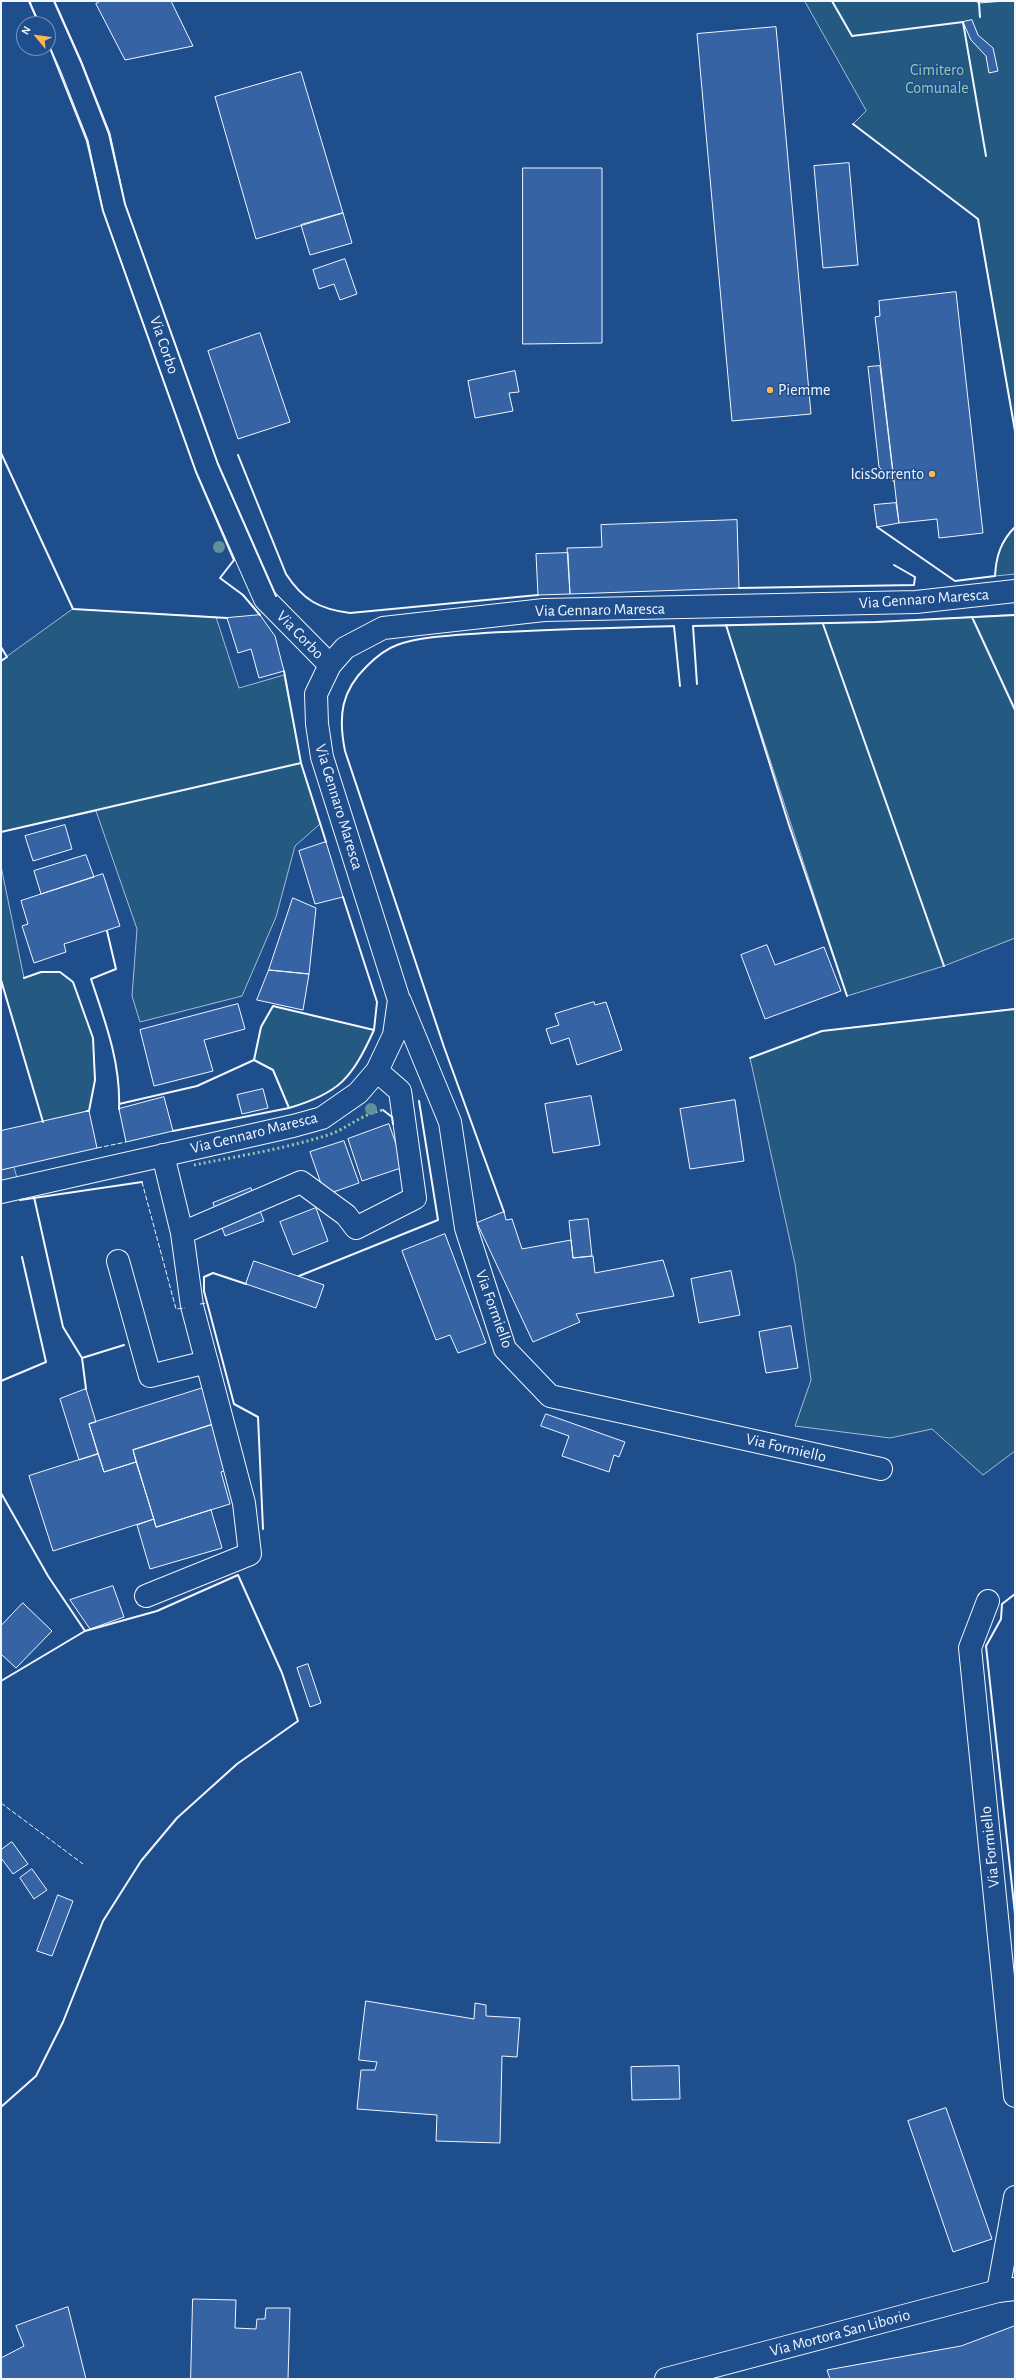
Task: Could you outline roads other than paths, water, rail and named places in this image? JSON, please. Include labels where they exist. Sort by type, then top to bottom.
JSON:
[{"type":"street","name":"Via Corbo","points":[[42,1],[71,66],[99,138],[114,207],[207,468],[265,599],[330,665]]},
{"type":"street","name":"Via Gennaro Maresca","points":[[1,1192],[293,1126],[322,1118],[358,1093],[377,1071],[394,1035],[399,1000],[322,757],[317,724],[316,694],[330,665],[345,648],[383,628],[544,610],[916,602],[1015,591]]},
{"type":"street","name":"Via Formiello","points":[[399,1000],[450,1122],[466,1228],[505,1349],[550,1396],[881,1469]]},
{"type":"street","points":[[182,1233],[300,1182],[346,1215],[356,1228],[415,1198],[400,1092],[377,1071]]},
{"type":"street","points":[[146,1596],[250,1554],[244,1504],[192,1306],[182,1233],[163,1155]]},
{"type":"street","points":[[118,1261],[150,1376],[207,1362]]},
{"type":"street","name":"Via Formiello","points":[[988,1601],[970,1648],[1015,2096]]},
{"type":"street","points":[[1006,2290],[1015,2197]]},
{"type":"street","name":"Via Mortora San Liborio","points":[[666,2379],[1006,2290]]},
{"type":"place","name":"Piemme","points":[[770,390]]},
{"type":"place","name":"IcisSorrento","points":[[932,474]]},
{"type":"park label","name":"Cimitero Comunale","points":[[937,79]]}]
